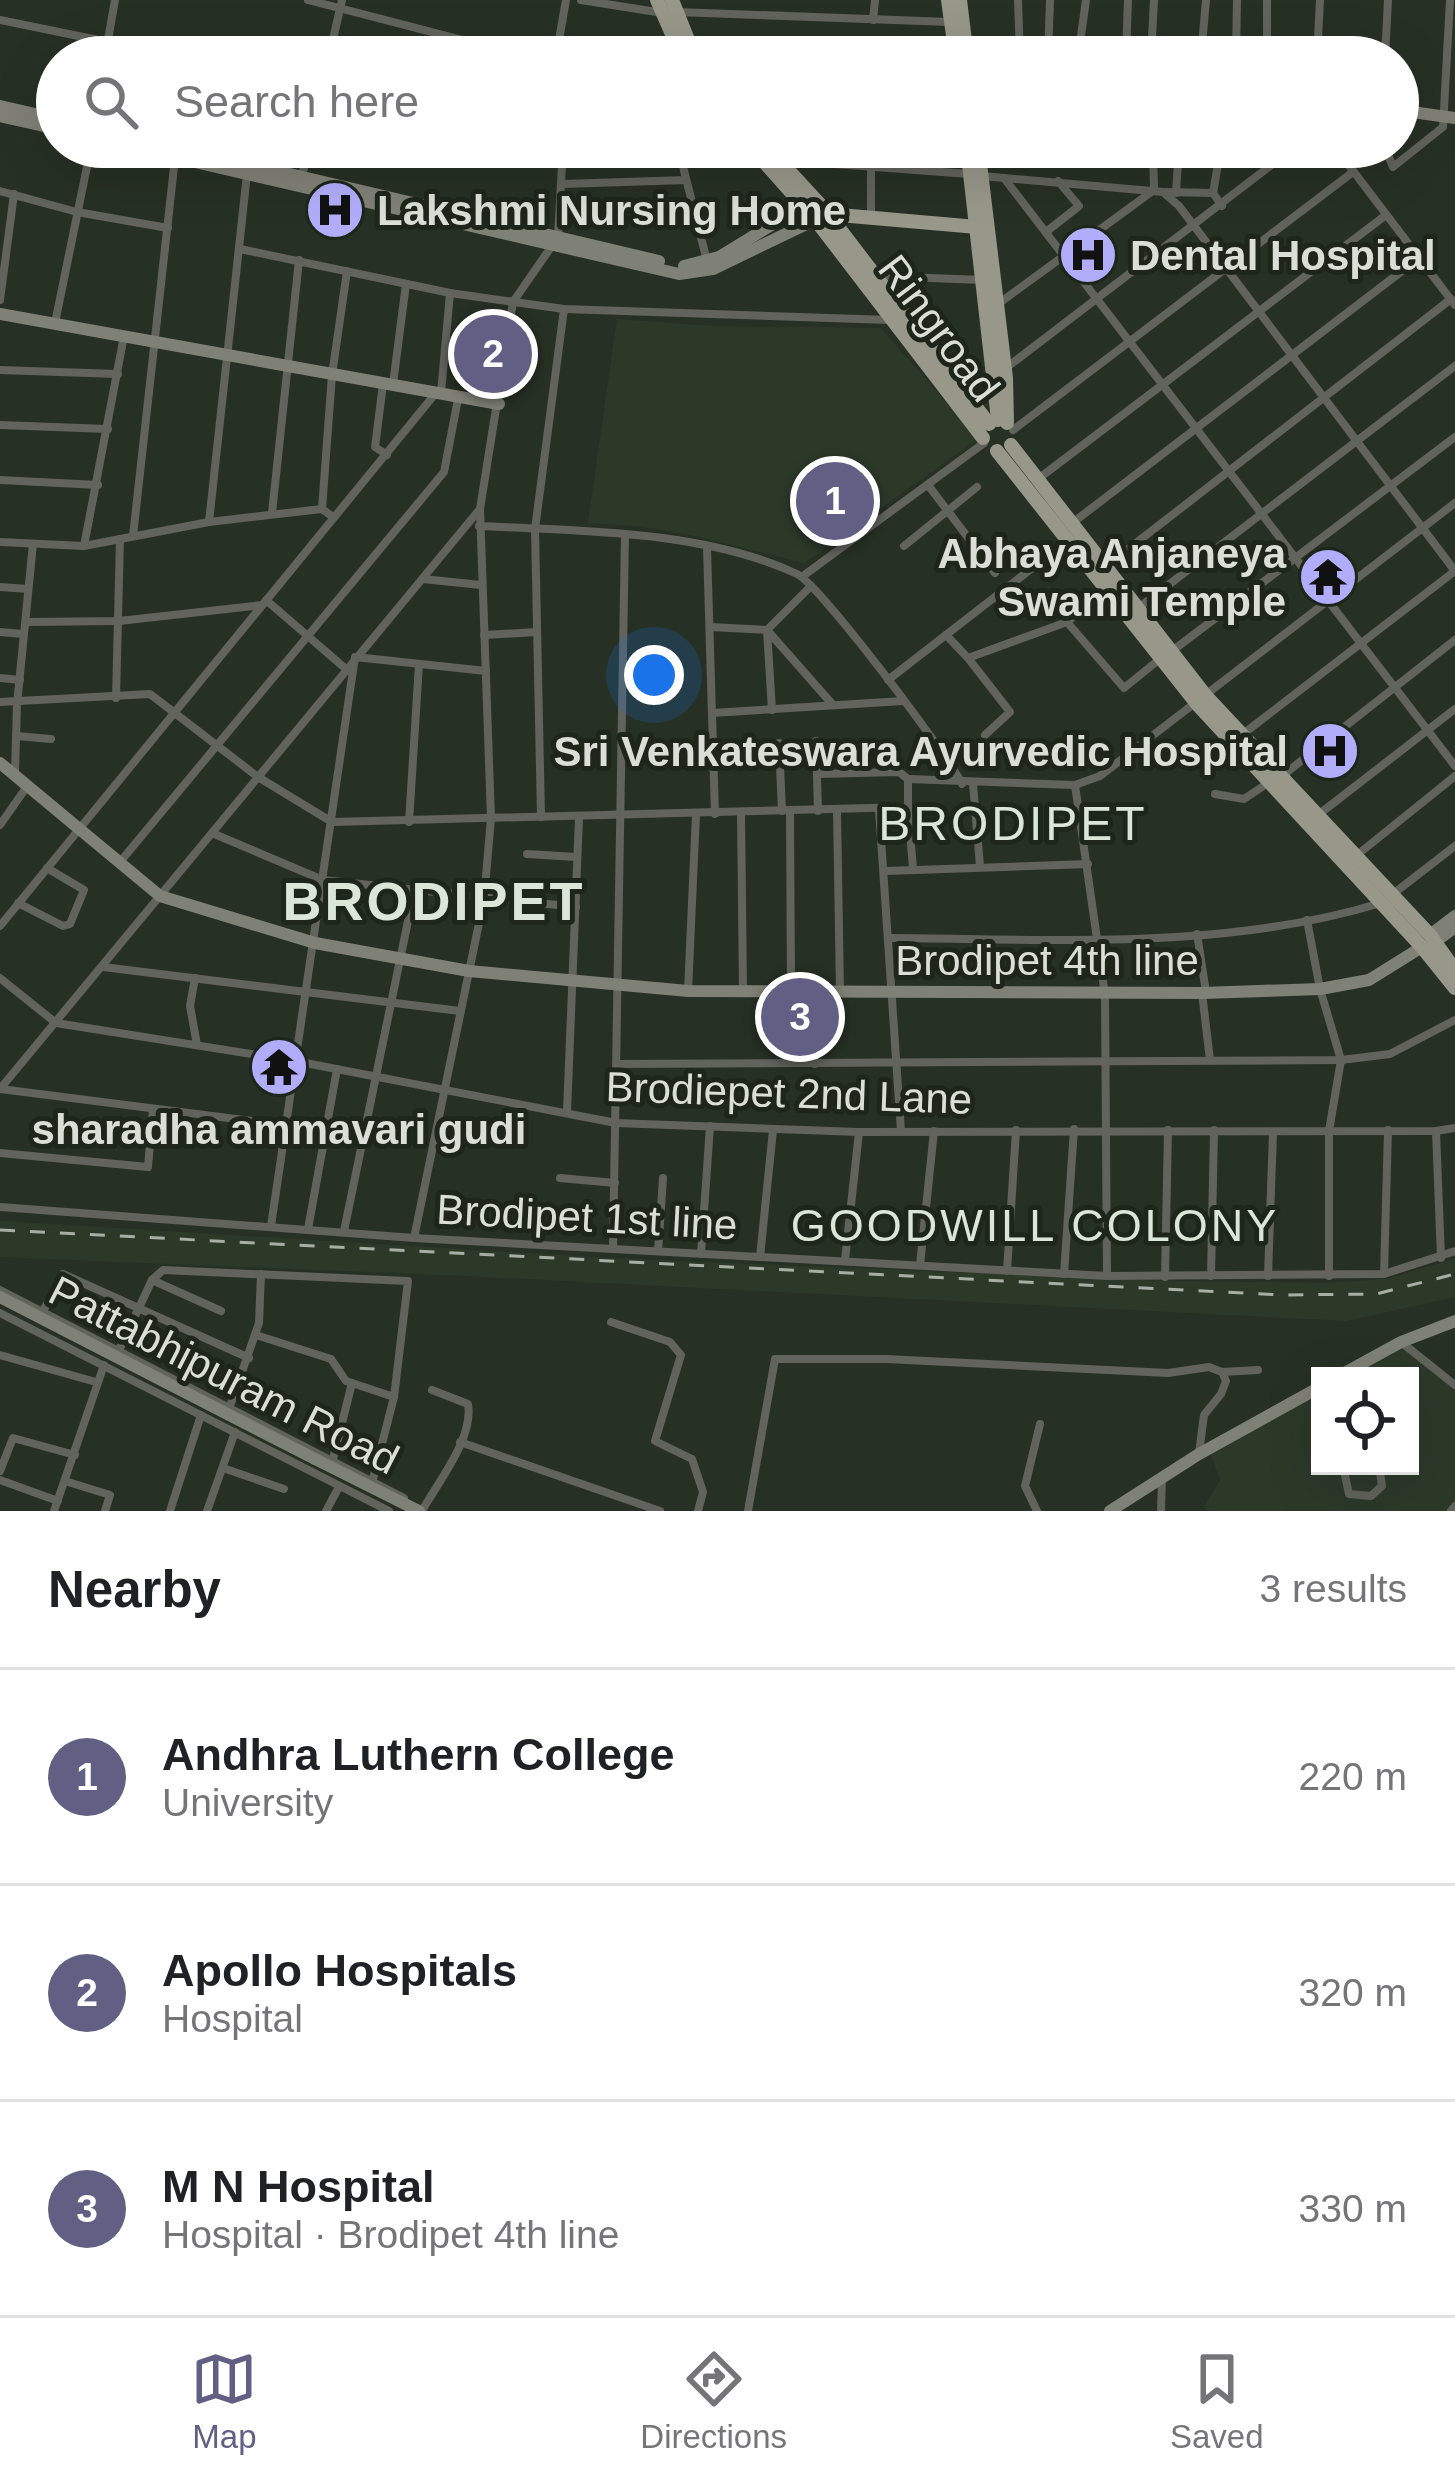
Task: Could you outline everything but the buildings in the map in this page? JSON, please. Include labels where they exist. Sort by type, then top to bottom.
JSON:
[{"type":"main road","points":[[948,0],[953,36]]},
{"type":"main road","points":[[960,0],[964,36]]},
{"type":"main road","points":[[667,6],[676,36]]},
{"type":"main road","points":[[667,6],[683,36]]},
{"type":"main road","name":"Ringroad","points":[[773,168],[876,276],[998,434]]},
{"type":"main road","name":"Ringroad","points":[[785,168],[808,202]]},
{"type":"main road","points":[[974,168],[988,280],[998,434],[1069,533],[1104,568],[1132,614]]},
{"type":"main road","points":[[976,168],[977,227],[998,304],[1005,369],[998,434],[1037,480],[1106,590],[1132,614],[1201,700],[1455,970]]},
{"type":"main road","points":[[821,217],[871,216],[977,227]]},
{"type":"main road","name":"Ringroad","points":[[821,217],[891,320],[998,434]]},
{"type":"main road","points":[[1201,700],[1243,734],[1275,780],[1357,855],[1386,899]]},
{"type":"main road","points":[[1429,941],[1455,988]]},
{"type":"street","points":[[109,36],[115,0]]},
{"type":"street","points":[[308,0],[341,4],[454,36]]},
{"type":"street","points":[[560,36],[566,0]]},
{"type":"street","points":[[581,0],[792,17],[951,22]]},
{"type":"street","points":[[792,17],[794,0]]},
{"type":"street","points":[[873,20],[874,0]]},
{"type":"street","points":[[1018,0],[1019,36]]},
{"type":"street","points":[[1049,36],[1050,0]]},
{"type":"street","points":[[1081,36],[1086,0]]},
{"type":"street","points":[[1127,36],[1128,0]]},
{"type":"street","points":[[1152,36],[1154,0]]},
{"type":"street","points":[[1203,36],[1206,0]]},
{"type":"street","points":[[1236,36],[1237,0]]},
{"type":"street","points":[[1267,0],[1267,36]]},
{"type":"street","points":[[1318,36],[1320,0]]},
{"type":"street","points":[[1386,36],[1388,0]]},
{"type":"street","points":[[1419,148],[1441,131],[1449,118],[1450,0]]},
{"type":"street","points":[[334,36],[341,4]]},
{"type":"street","points":[[0,20],[86,36]]},
{"type":"street","points":[[0,106],[36,114]]},
{"type":"street","points":[[1419,113],[1449,118]]},
{"type":"street","points":[[0,116],[36,124]]},
{"type":"street","points":[[55,324],[86,168]]},
{"type":"street","points":[[133,536],[174,168]]},
{"type":"street","points":[[224,168],[683,266],[707,262],[808,202]]},
{"type":"street","points":[[258,168],[690,275],[713,269],[821,217]]},
{"type":"street","points":[[302,176],[304,168]]},
{"type":"street","points":[[414,1238],[484,899],[491,818],[480,508],[513,302],[557,241],[562,168]]},
{"type":"street","points":[[683,168],[707,262]]},
{"type":"street","points":[[871,168],[871,216]]},
{"type":"street","points":[[909,168],[1177,194],[1213,193]]},
{"type":"street","points":[[1156,168],[1159,191],[1293,356],[1455,571],[1243,734]]},
{"type":"street","points":[[1177,194],[1178,168]]},
{"type":"street","points":[[1217,168],[1213,193],[1222,206]]},
{"type":"street","points":[[1005,369],[1269,168]]},
{"type":"street","points":[[802,576],[1226,271],[1351,169],[1452,297],[1104,568]]},
{"type":"street","points":[[208,522],[247,175]]},
{"type":"street","points":[[1004,178],[1455,766]]},
{"type":"street","points":[[562,184],[686,180]]},
{"type":"street","points":[[1046,232],[1078,206],[1058,182]]},
{"type":"street","points":[[0,191],[77,212],[168,228]]},
{"type":"street","points":[[998,304],[1159,191]]},
{"type":"street","points":[[0,300],[14,194]]},
{"type":"street","points":[[1037,480],[1386,215]]},
{"type":"street","points":[[240,249],[450,293],[564,309],[891,320]]},
{"type":"street","points":[[888,680],[1196,427],[1419,258]]},
{"type":"street","points":[[272,513],[299,260]]},
{"type":"street","points":[[322,509],[332,375],[347,271]]},
{"type":"street","points":[[876,276],[988,280]]},
{"type":"street","points":[[387,455],[375,447],[406,284]]},
{"type":"street","points":[[0,926],[438,394],[450,293]]},
{"type":"street","points":[[542,817],[535,529],[564,309]]},
{"type":"street","points":[[0,314],[499,404]]},
{"type":"street","points":[[84,546],[124,336]]},
{"type":"street","points":[[1132,614],[1455,366]]},
{"type":"street","points":[[0,370],[118,374]]},
{"type":"street","points":[[120,862],[444,472],[458,398]]},
{"type":"street","points":[[0,425],[108,429]]},
{"type":"street","points":[[1067,622],[1124,688],[1455,437]]},
{"type":"street","points":[[0,479],[98,485]]},
{"type":"street","points":[[928,485],[995,573]]},
{"type":"street","points":[[904,546],[977,487]]},
{"type":"street","points":[[817,774],[899,772],[908,779],[968,784],[1075,785],[1100,776],[1455,502]]},
{"type":"street","points":[[0,1089],[480,508]]},
{"type":"street","points":[[0,542],[84,546],[272,513],[322,509],[333,518]]},
{"type":"street","points":[[479,526],[625,534],[707,548],[802,576],[968,784],[980,866]]},
{"type":"street","points":[[613,1249],[625,534]]},
{"type":"street","points":[[116,698],[119,539]]},
{"type":"street","points":[[15,772],[33,544]]},
{"type":"street","points":[[707,548],[715,814]]},
{"type":"street","points":[[422,578],[481,585]]},
{"type":"street","points":[[772,710],[766,630],[811,586]]},
{"type":"street","points":[[0,587],[28,589]]},
{"type":"street","points":[[968,658],[1067,622],[1106,590]]},
{"type":"street","points":[[27,622],[119,621],[264,602],[346,669]]},
{"type":"street","points":[[710,627],[766,630],[834,706]]},
{"type":"street","points":[[0,632],[23,634]]},
{"type":"street","points":[[484,635],[538,632]]},
{"type":"street","points":[[946,635],[1010,712],[985,735]]},
{"type":"street","points":[[1215,794],[1244,800],[1455,640]]},
{"type":"street","points":[[356,657],[486,671]]},
{"type":"street","points":[[271,1226],[356,657]]},
{"type":"street","points":[[409,822],[419,664]]},
{"type":"street","points":[[0,678],[20,680]]},
{"type":"street","points":[[0,702],[150,694],[258,777],[332,822],[908,807]]},
{"type":"street","points":[[712,713],[903,701]]},
{"type":"street","points":[[1317,816],[1455,709]]},
{"type":"street","points":[[16,736],[51,739]]},
{"type":"street","points":[[816,742],[818,811]]},
{"type":"street","points":[[779,743],[786,811],[791,993]]},
{"type":"street","name":"Brodipet 4th line","points":[[0,763],[160,896],[315,944],[469,970],[743,993],[1204,993],[1320,989],[1369,980],[1429,941]]},
{"type":"street","points":[[1357,855],[1455,776]]},
{"type":"street","points":[[908,779],[913,869]]},
{"type":"street","points":[[0,825],[29,784]]},
{"type":"street","points":[[1075,785],[1105,994],[1107,1276]]},
{"type":"street","points":[[879,809],[901,1131]]},
{"type":"street","points":[[837,810],[840,993]]},
{"type":"street","points":[[741,813],[743,993]]},
{"type":"street","points":[[688,991],[695,814]]},
{"type":"street","points":[[566,1112],[579,818]]},
{"type":"street","points":[[212,833],[323,880],[576,908]]},
{"type":"street","points":[[890,938],[1148,940],[1307,920],[1386,899],[1455,846]]},
{"type":"street","points":[[527,854],[576,857]]},
{"type":"street","points":[[886,871],[1088,865]]},
{"type":"street","points":[[18,903],[63,926],[70,924],[84,890],[47,868]]},
{"type":"street","points":[[344,1231],[415,891]]},
{"type":"street","points":[[1429,941],[1455,916]]},
{"type":"street","points":[[1307,920],[1320,989],[1341,1060],[1329,1131],[1329,1276]]},
{"type":"street","points":[[1429,941],[1455,927]]},
{"type":"street","points":[[1197,934],[1210,1060]]},
{"type":"street","points":[[102,967],[460,1011]]},
{"type":"street","name":"Brodiepet 2nd Lane","points":[[0,978],[56,1023],[295,1060],[616,1123],[859,1132],[1455,1128]]},
{"type":"street","points":[[195,978],[190,1006],[197,1045]]},
{"type":"street","points":[[813,993],[815,1064]]},
{"type":"street","points":[[617,1064],[1341,1060],[1390,1054],[1455,1020]]},
{"type":"street","points":[[0,1065],[12,1075]]},
{"type":"street","points":[[308,1229],[337,1069]]},
{"type":"street","points":[[0,1089],[285,1125]]},
{"type":"street","points":[[0,1153],[148,1167],[153,1110]]},
{"type":"street","points":[[700,1254],[710,1126]]},
{"type":"street","points":[[1064,1274],[1074,1129]]},
{"type":"street","points":[[760,1257],[773,1130]]},
{"type":"street","points":[[1007,1270],[1016,1130]]},
{"type":"street","points":[[1165,1277],[1168,1130]]},
{"type":"street","points":[[1210,1276],[1214,1130]]},
{"type":"street","points":[[1384,1274],[1388,1130]]},
{"type":"street","points":[[920,1265],[934,1131]]},
{"type":"street","points":[[1436,1131],[1441,1258]]},
{"type":"street","points":[[845,1260],[859,1132]]},
{"type":"street","points":[[1268,1276],[1273,1132]]},
{"type":"street","points":[[560,1178],[615,1183]]},
{"type":"street","points":[[658,1251],[663,1178]]},
{"type":"street","name":"Brodipet 1st line","points":[[0,1207],[414,1238],[1107,1276],[1384,1274],[1455,1251]]},
{"type":"street","points":[[75,1455],[13,1438],[0,1475],[56,1506],[75,1455],[103,1366],[119,1351],[152,1280],[163,1270],[408,1282],[394,1397],[373,1479]]},
{"type":"street","points":[[43,1311],[62,1274],[249,1358]]},
{"type":"street","points":[[230,1406],[256,1335],[261,1274]]},
{"type":"street","points":[[152,1280],[221,1310]]},
{"type":"street","points":[[0,1296],[43,1311],[373,1479],[408,1500],[414,1510],[460,1442],[470,1407],[432,1390]]},
{"type":"street","name":"Pattabhipuram Road","points":[[0,1296],[414,1510]]},
{"type":"street","points":[[0,1313],[389,1511]]},
{"type":"street","points":[[1355,1367],[1455,1321]]},
{"type":"street","points":[[611,1322],[670,1342],[681,1355],[655,1441],[692,1459],[704,1492],[698,1511]]},
{"type":"street","points":[[256,1335],[335,1361],[342,1377],[394,1397]]},
{"type":"street","points":[[1401,1342],[1455,1385]]},
{"type":"street","points":[[0,1355],[96,1382]]},
{"type":"street","points":[[748,1511],[775,1359],[886,1359],[1168,1373],[1209,1367],[1222,1372],[1258,1370]]},
{"type":"street","points":[[1199,1454],[1204,1415],[1226,1381],[1222,1372]]},
{"type":"street","points":[[333,1459],[352,1383]]},
{"type":"street","points":[[1110,1511],[1199,1454],[1311,1392]]},
{"type":"street","points":[[170,1511],[201,1415]]},
{"type":"street","points":[[1035,1510],[1025,1486],[1040,1424]]},
{"type":"street","points":[[207,1511],[235,1432]]},
{"type":"street","points":[[460,1442],[660,1511]]},
{"type":"street","points":[[223,1468],[284,1489]]},
{"type":"street","points":[[1345,1475],[1349,1494],[1371,1496],[1382,1486],[1380,1475]]},
{"type":"street","points":[[1161,1511],[1162,1477]]},
{"type":"street","points":[[65,1481],[110,1495],[105,1511]]},
{"type":"street","points":[[326,1511],[339,1487]]},
{"type":"shaded area","points":[[617,319],[710,326],[881,328],[978,439],[804,563],[700,537],[588,523]]},
{"type":"shaded area","points":[[0,1221],[610,1258],[1162,1281],[1386,1279],[1455,1259],[1455,1297],[1347,1321],[0,1257]]},
{"type":"shaded area","points":[[1401,1343],[1455,1387],[1455,1502],[1448,1511],[1207,1511],[1204,1507],[1220,1480],[1211,1455],[1311,1396],[1311,1475],[1419,1475],[1419,1367],[1360,1367]]},
{"type":"railway","points":[[0,1230],[1282,1295],[1376,1294],[1455,1274]]},
{"type":"place","name":"Lakshmi Nursing Home","points":[[335,210]]},
{"type":"place","name":"Dental Hospital","points":[[1088,255]]},
{"type":"place","name":"Apollo Hospitals","points":[[493,354]]},
{"type":"place","name":"Andhra Luthern College","points":[[835,501]]},
{"type":"place","name":"Abhaya Anjaneya Swami Temple","points":[[1328,577]]},
{"type":"place","name":"Sri Venkateswara Ayurvedic Hospital","points":[[1330,751]]},
{"type":"place","name":"M N Hospital","points":[[800,1017]]},
{"type":"place","name":"sharadha ammavari gudi","points":[[279,1067]]},
{"type":"district","name":"BRODIPET","points":[[1013,823]]},
{"type":"district","name":"BRODIPET","points":[[434,901]]},
{"type":"district","name":"GOODWILL COLONY","points":[[1035,1225]]}]
